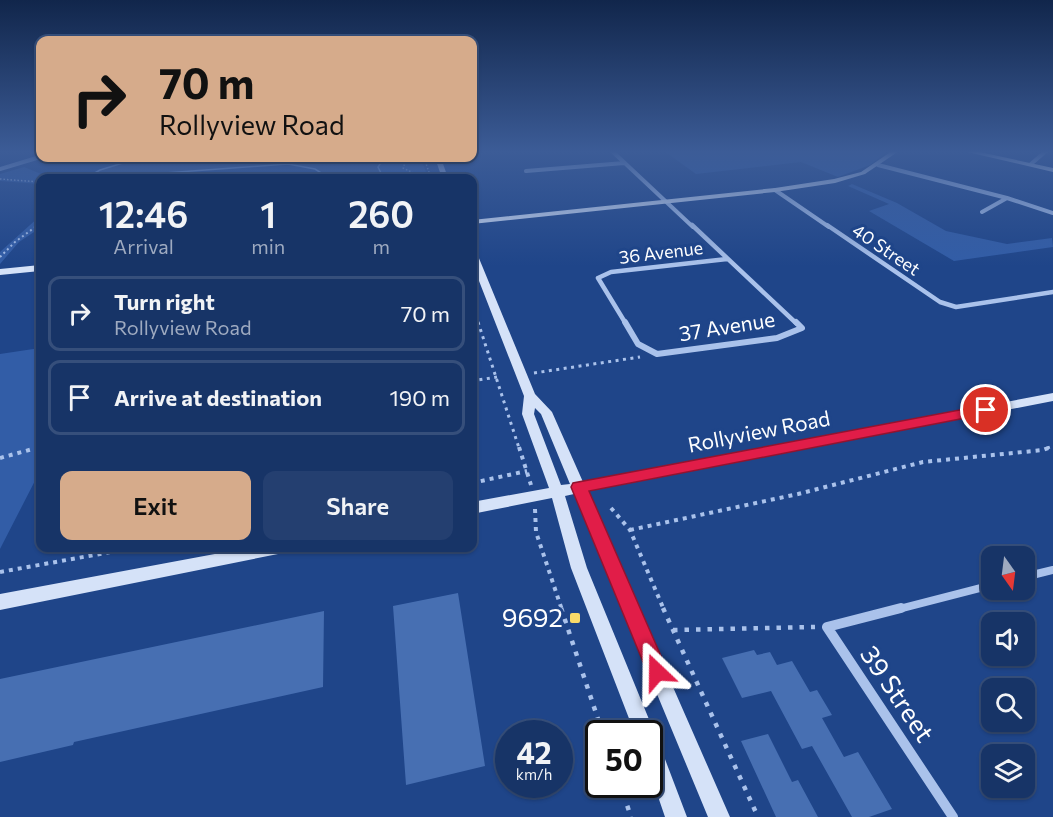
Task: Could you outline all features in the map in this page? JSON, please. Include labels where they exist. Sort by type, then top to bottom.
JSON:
[{"type":"main road","points":[[477,221],[781,189]]},
{"type":"main road","points":[[477,264],[530,396],[546,412],[719,817]]},
{"type":"main road","points":[[0,272],[36,268]]},
{"type":"main road","points":[[530,396],[528,414],[557,492],[582,577],[639,720]]},
{"type":"main road","name":"Rollyview Road","points":[[477,507],[1053,397]]},
{"type":"main road","points":[[0,602],[257,552]]},
{"type":"main road","points":[[663,782],[676,817]]},
{"type":"street","points":[[653,189],[727,259]]},
{"type":"street","points":[[972,189],[1053,213]]},
{"type":"street","name":"40 Street","points":[[775,190],[940,302],[956,307],[1053,292]]},
{"type":"street","points":[[982,212],[1007,198]]},
{"type":"street","name":"36 Avenue","points":[[657,354],[638,344],[598,278],[611,272],[727,259]]},
{"type":"street","name":"37 Avenue","points":[[657,354],[777,338],[802,328],[727,259]]},
{"type":"street","points":[[1035,574],[1053,570]]},
{"type":"street","name":"39 Street","points":[[953,817],[827,627],[981,588]]},
{"type":"path","points":[[0,257],[15,242],[36,227]]},
{"type":"path","points":[[477,318],[534,496],[536,532],[598,720]]},
{"type":"path","points":[[521,375],[657,354]]},
{"type":"path","points":[[477,380],[497,376]]},
{"type":"path","points":[[630,530],[798,494],[923,462],[1043,450],[1053,446]]},
{"type":"path","points":[[0,458],[36,448]]},
{"type":"path","points":[[477,482],[527,471]]},
{"type":"path","points":[[612,509],[630,530],[759,817]]},
{"type":"path","points":[[0,572],[111,552]]},
{"type":"path","points":[[673,630],[827,627]]},
{"type":"path","points":[[625,798],[631,817]]},
{"type":"shaded area","points":[[855,189],[864,189],[897,203],[946,231],[1007,244],[1052,238],[1053,247],[954,261],[869,211],[889,204]]},
{"type":"shaded area","points":[[36,220],[36,231],[19,242],[0,264],[0,252]]},
{"type":"shaded area","points":[[36,349],[36,479],[0,549],[0,354]]},
{"type":"building","points":[[458,593],[485,766],[406,785],[393,606]]},
{"type":"building","points":[[324,611],[323,687],[74,742],[73,745],[0,762],[0,679]]},
{"type":"building","points":[[754,650],[757,655],[770,652],[777,665],[792,661],[810,692],[817,690],[832,715],[822,718],[844,757],[858,752],[892,809],[869,817],[852,817],[812,746],[802,749],[771,691],[742,698],[722,658]]},
{"type":"building","points":[[768,734],[792,782],[798,780],[818,817],[776,817],[741,741]]},
{"type":"place","name":"9692","points":[[575,618]]},
{"type":"route","points":[[657,672],[579,487],[986,410]]}]
